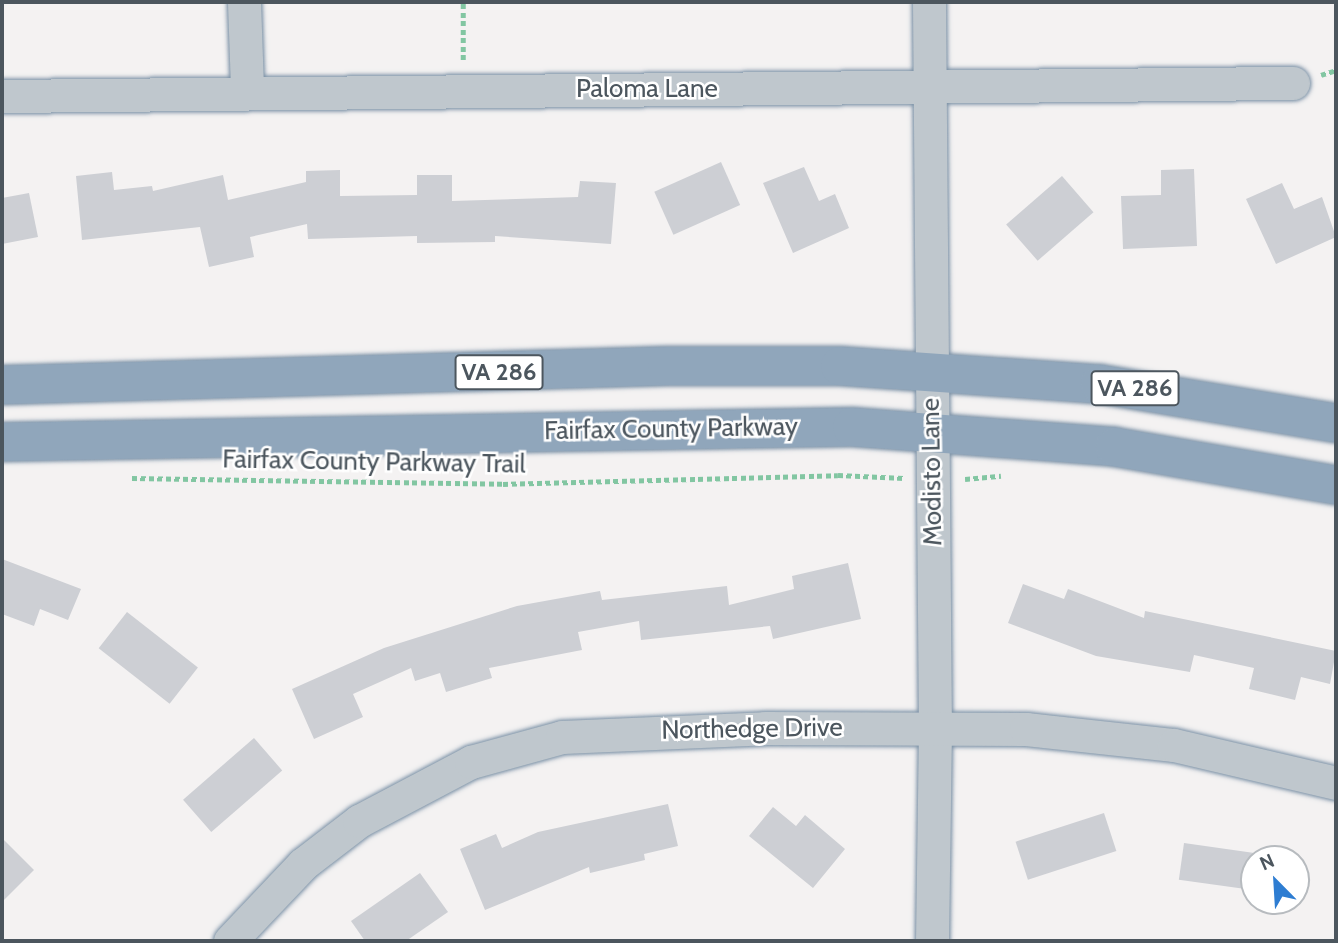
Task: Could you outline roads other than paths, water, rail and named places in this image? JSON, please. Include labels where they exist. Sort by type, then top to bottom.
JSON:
[{"type":"highway","name":"VA 286","points":[[2,385],[667,366],[931,370],[1100,384],[1336,422]]},
{"type":"highway","name":"Fairfax County Parkway","points":[[2,442],[758,426],[932,429],[1189,457],[1336,485]]},
{"type":"street","points":[[244,2],[247,90]]},
{"type":"street","name":"Modisto Lane","points":[[929,2],[935,728],[932,941]]},
{"type":"street","name":"Paloma Lane","points":[[2,96],[247,90],[1293,83]]},
{"type":"street","name":"Northedge Drive","points":[[230,941],[303,864],[359,821],[430,780],[508,750],[617,731],[935,728],[1097,734],[1256,762],[1336,783]]}]
